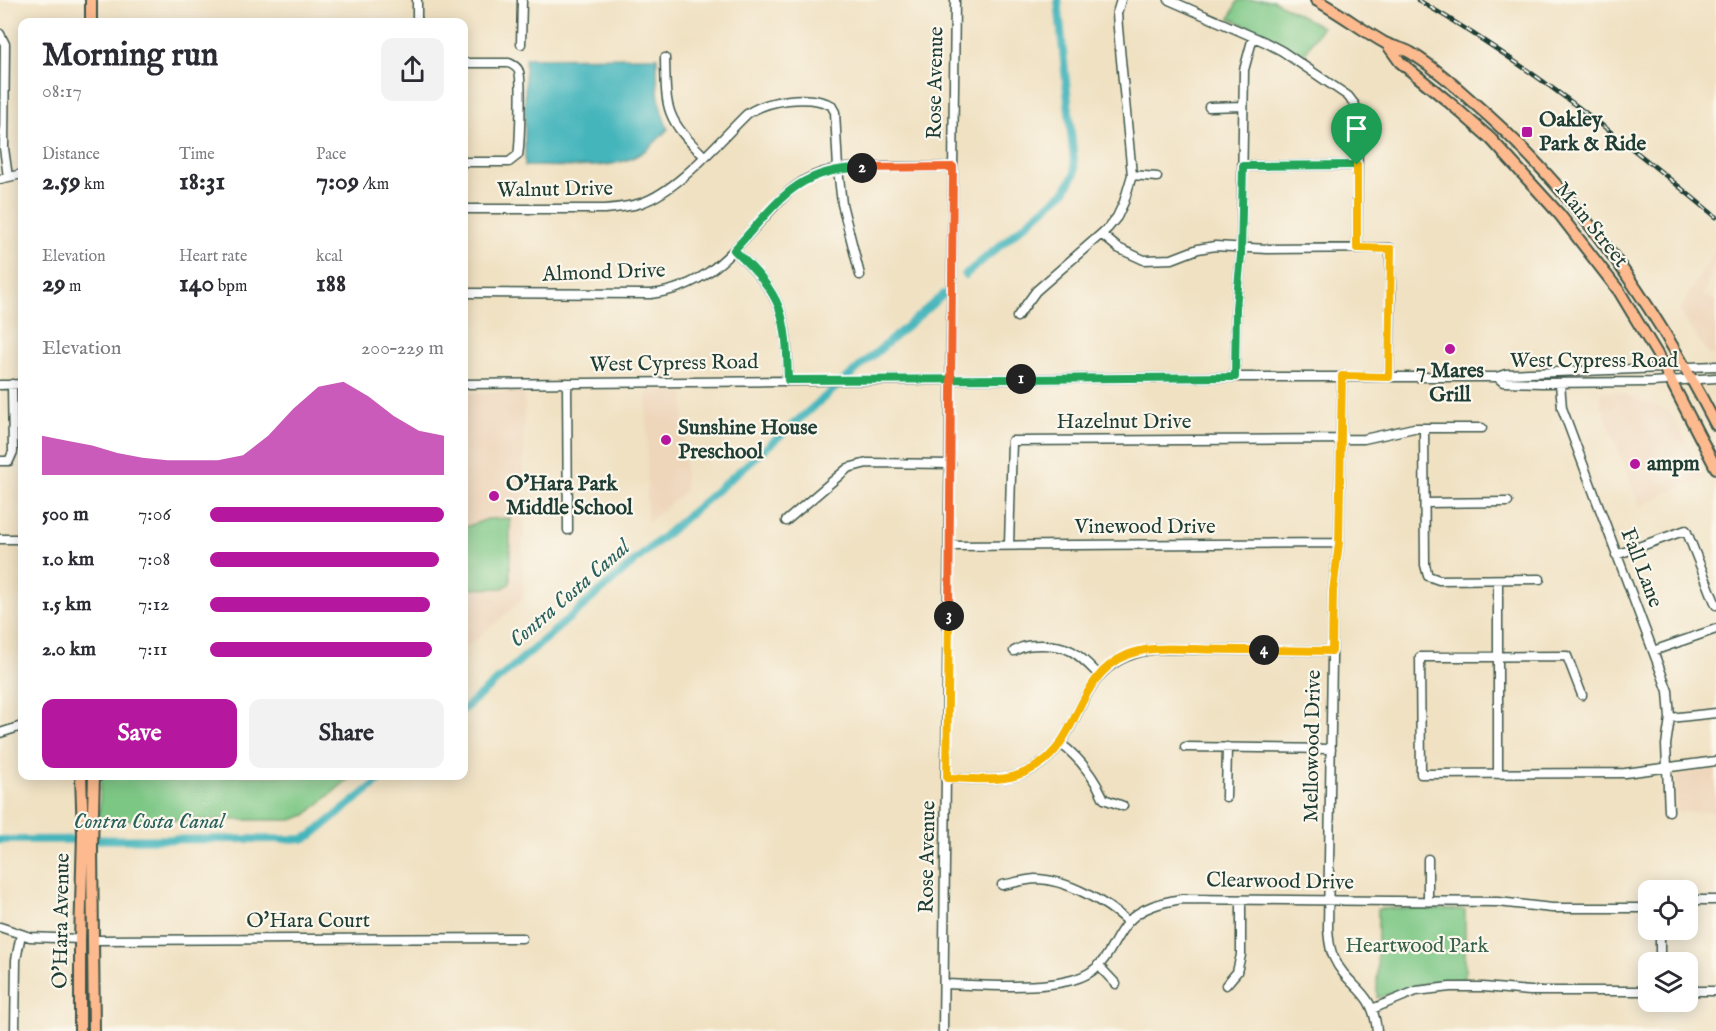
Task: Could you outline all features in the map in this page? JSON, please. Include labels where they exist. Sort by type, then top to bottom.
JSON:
[{"type":"main road","points":[[91,0],[91,18]]},
{"type":"main road","name":"Main Street","points":[[1316,0],[1387,44],[1410,52],[1446,79],[1491,118],[1545,172],[1572,202],[1622,268],[1655,317],[1716,425]]},
{"type":"main road","name":"Main Street","points":[[1387,44],[1400,62],[1491,140],[1560,215],[1619,291],[1665,369],[1716,468]]},
{"type":"main road","name":"O'Hara Avenue","points":[[81,780],[88,839],[94,940],[94,1031]]},
{"type":"main road","name":"O'Hara Avenue","points":[[80,1031],[80,939],[94,780]]},
{"type":"street","points":[[417,0],[417,18]]},
{"type":"street","points":[[521,44],[522,0]]},
{"type":"street","name":"Rose Avenue","points":[[943,1031],[955,0]]},
{"type":"street","points":[[1017,317],[1036,291],[1117,217],[1124,202],[1132,175],[1117,13],[1121,0]]},
{"type":"street","points":[[1169,0],[1282,51],[1348,96],[1355,105],[1358,114],[1357,248]]},
{"type":"street","points":[[0,34],[5,44],[4,178]]},
{"type":"street","points":[[1235,377],[1236,308],[1241,247],[1244,70],[1253,37]]},
{"type":"street","points":[[665,58],[667,102],[671,116],[678,129],[704,156]]},
{"type":"street","points":[[468,63],[509,63],[515,66],[520,79],[518,154],[509,162],[468,162]]},
{"type":"street","name":"Walnut Drive","points":[[468,209],[604,209],[641,202],[676,183],[747,114],[757,107],[781,101],[815,100],[831,105],[835,112],[838,169]]},
{"type":"street","points":[[1209,107],[1243,106]]},
{"type":"street","points":[[1243,166],[1357,165]]},
{"type":"street","name":"Almond Drive","points":[[468,294],[651,294],[668,292],[684,287],[715,269],[788,192],[813,176],[838,169],[953,167]]},
{"type":"street","points":[[838,169],[845,220],[860,275]]},
{"type":"street","points":[[1132,175],[1157,177]]},
{"type":"street","points":[[1101,234],[1118,248],[1144,260],[1172,259],[1198,249],[1215,246],[1391,249],[1389,377]]},
{"type":"street","points":[[734,250],[766,282],[781,312],[787,340],[788,380]]},
{"type":"street","name":"West Cypress Road","points":[[468,384],[1342,376],[1497,377],[1506,374],[1716,366]]},
{"type":"street","name":"Mellowood Drive","points":[[1342,376],[1339,543],[1333,591],[1328,937],[1334,958],[1343,972],[1362,991],[1372,1009],[1377,1031]]},
{"type":"street","name":"West Cypress Road","points":[[1497,377],[1503,382],[1560,383],[1716,378]]},
{"type":"street","points":[[567,383],[568,530]]},
{"type":"street","name":"Fall Lane","points":[[1560,383],[1562,408],[1668,691],[1670,718],[1666,735],[1669,811]]},
{"type":"street","points":[[0,461],[9,460],[13,452],[12,384]]},
{"type":"street","points":[[0,385],[18,384]]},
{"type":"street","points":[[1341,439],[1364,439],[1400,430],[1424,428],[1482,428]]},
{"type":"street","points":[[1424,428],[1425,572],[1428,576],[1439,580],[1540,579]]},
{"type":"street","name":"Hazelnut Drive","points":[[1010,545],[1012,441],[1341,439]]},
{"type":"street","points":[[786,520],[848,468],[867,463],[951,464]]},
{"type":"street","points":[[1425,503],[1508,502]]},
{"type":"street","points":[[1616,555],[1686,530],[1716,605]]},
{"type":"street","points":[[0,539],[18,539]]},
{"type":"street","name":"Vinewood Drive","points":[[950,546],[1339,543]]},
{"type":"street","points":[[1498,580],[1498,774]]},
{"type":"street","points":[[1653,651],[1716,629]]},
{"type":"street","points":[[1014,651],[1024,645],[1058,645],[1075,652],[1099,675]]},
{"type":"street","points":[[947,778],[995,779],[1015,776],[1037,766],[1061,744],[1069,732],[1085,695],[1099,675],[1112,663],[1129,654],[1157,649],[1332,651]]},
{"type":"street","points":[[1582,695],[1566,656],[1420,657],[1421,774],[1625,773],[1716,761]]},
{"type":"street","points":[[1670,718],[1716,713]]},
{"type":"street","points":[[0,733],[18,727]]},
{"type":"street","points":[[1061,744],[1081,761],[1097,783],[1104,799],[1123,806]]},
{"type":"street","points":[[1185,747],[1331,749]]},
{"type":"street","points":[[1226,797],[1227,747]]},
{"type":"street","points":[[1428,859],[1428,902]]},
{"type":"street","points":[[1002,885],[1034,879],[1058,883],[1106,905],[1128,922]]},
{"type":"street","name":"Clearwood Drive","points":[[944,984],[1051,985],[1071,982],[1090,972],[1111,952],[1128,922],[1149,907],[1182,899],[1498,902],[1552,908],[1638,908]]},
{"type":"street","points":[[1226,985],[1237,972],[1241,955],[1241,900]]},
{"type":"street","points":[[1698,900],[1716,900]]},
{"type":"street","points":[[0,927],[40,938],[80,939]]},
{"type":"street","points":[[15,1031],[16,960],[21,934]]},
{"type":"street","name":"O'Hara Court","points":[[94,940],[522,938]]},
{"type":"street","points":[[1098,965],[1116,984]]},
{"type":"street","points":[[1372,1009],[1416,991],[1450,987],[1530,991],[1638,991]]},
{"type":"street","points":[[1698,991],[1716,991]]},
{"type":"shaded area","points":[[1716,248],[1716,264],[1703,295],[1716,301],[1716,354],[1709,355],[1679,311]]},
{"type":"shaded area","name":"Sunshine House Preschool","points":[[647,390],[684,390],[685,491],[647,523]]},
{"type":"shaded area","name":"O'Hara Park Middle School","points":[[524,392],[523,599],[468,647],[468,393]]},
{"type":"shaded area","points":[[1601,392],[1619,392],[1667,410],[1674,418],[1705,479],[1665,494],[1640,507],[1601,404]]},
{"type":"shaded area","points":[[1716,769],[1716,812],[1677,812],[1676,778],[1678,775]]},
{"type":"green space","points":[[1238,0],[1273,0],[1322,27],[1303,56],[1274,38],[1230,18]]},
{"type":"green space","points":[[510,518],[510,583],[503,588],[468,589],[468,526],[488,519]]},
{"type":"green space","points":[[101,780],[347,780],[306,815],[292,820],[99,820]]},
{"type":"green space","name":"Heartwood Park","points":[[1378,909],[1465,910],[1465,979],[1425,983],[1377,998]]},
{"type":"water","points":[[657,57],[660,103],[668,129],[641,154],[625,161],[597,166],[525,166],[525,58]]},
{"type":"waterway","name":"Contra Costa Canal","points":[[965,275],[1065,191],[1075,173],[1058,0]]},
{"type":"waterway","name":"Contra Costa Canal","points":[[468,706],[944,294]]},
{"type":"waterway","name":"Contra Costa Canal","points":[[0,840],[303,839],[312,835],[380,780]]},
{"type":"railway","points":[[1418,0],[1496,49],[1572,102],[1716,217]]},
{"type":"place","name":"Oakley Park & Ride","points":[[1527,132]]},
{"type":"place","name":"7 Mares Grill","points":[[1450,349]]},
{"type":"place","name":"Sunshine House Preschool","points":[[666,440]]},
{"type":"place","name":"ampm","points":[[1635,464]]},
{"type":"place","name":"O'Hara Park Middle School","points":[[494,496]]},
{"type":"route","points":[[1357,165],[1243,166],[1235,377],[951,380],[788,380],[787,340],[781,312],[766,282],[734,250],[788,192],[800,183],[826,171],[849,168],[953,167],[953,273],[951,380],[947,778],[995,779],[1015,776],[1037,766],[1061,744],[1069,732],[1085,695],[1099,675],[1107,667],[1129,654],[1157,649],[1332,651],[1333,591],[1339,543],[1342,376],[1389,377],[1391,249],[1357,248],[1357,165]]}]
